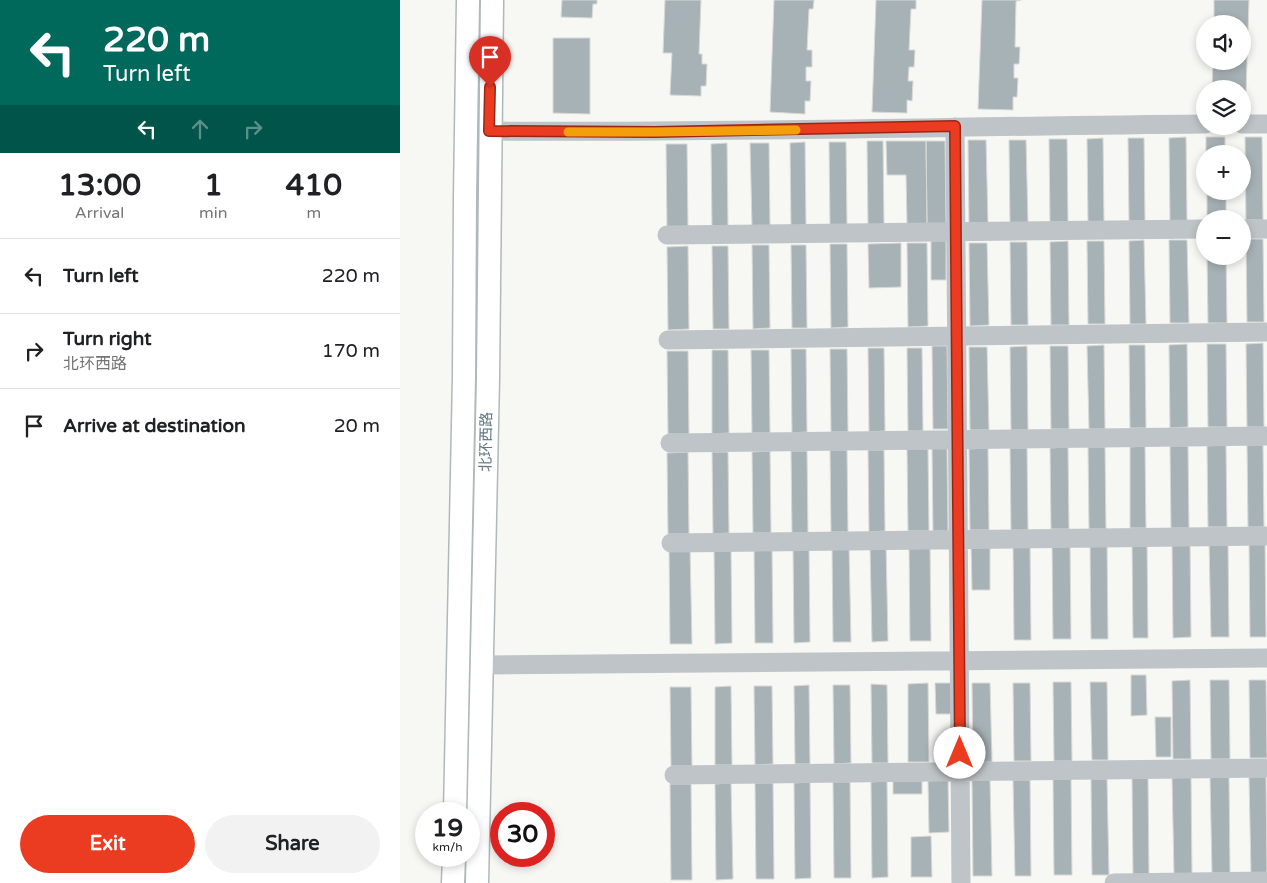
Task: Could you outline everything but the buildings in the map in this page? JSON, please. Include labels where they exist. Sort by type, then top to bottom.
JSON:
[{"type":"main road","name":"北环西路","points":[[455,802],[464,387],[468,0]]},
{"type":"main road","name":"北环西路","points":[[477,883],[488,378],[489,131],[492,0]]},
{"type":"main road","points":[[453,883],[454,867]]},
{"type":"street","points":[[489,131],[655,132],[955,126],[1196,124]]},
{"type":"street","points":[[1251,124],[1267,124]]},
{"type":"street","points":[[955,126],[961,883]]},
{"type":"street","points":[[1251,229],[1267,229]]},
{"type":"street","points":[[667,235],[1196,230]]},
{"type":"street","points":[[668,340],[1267,332]]},
{"type":"street","points":[[670,443],[1267,436]]},
{"type":"street","points":[[671,543],[1267,536]]},
{"type":"street","points":[[481,665],[1267,658]]},
{"type":"street","points":[[674,775],[1267,768]]},
{"type":"street","points":[[1114,883],[1267,881]]},
{"type":"slow traffic","points":[[568,132],[796,130]]},
{"type":"route","points":[[490,87],[489,131],[655,132],[955,126],[960,753]]}]
